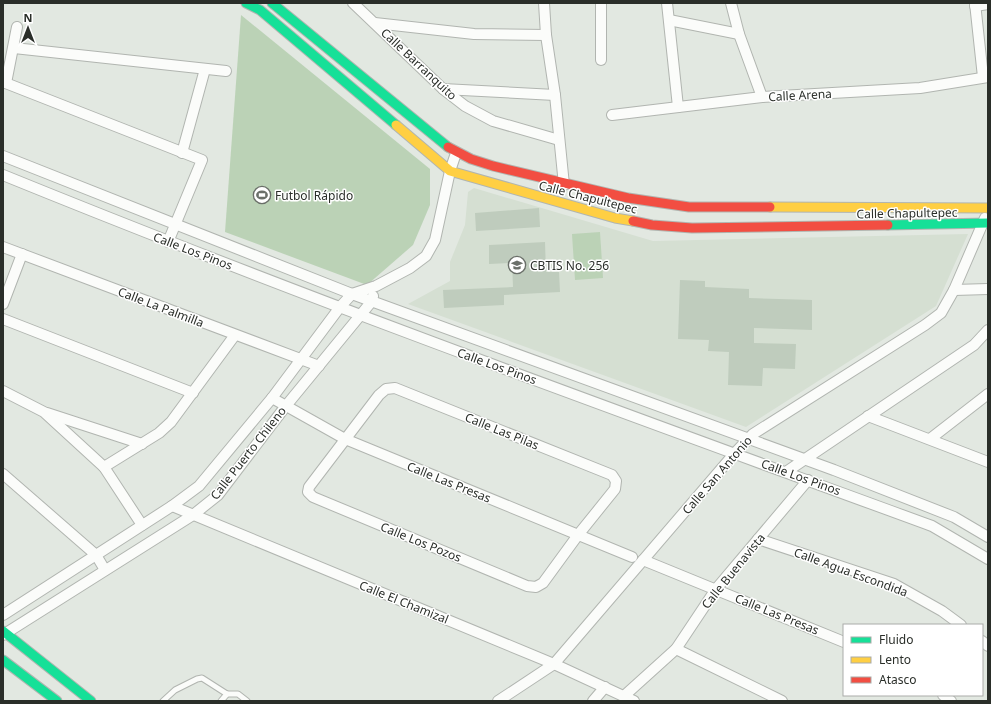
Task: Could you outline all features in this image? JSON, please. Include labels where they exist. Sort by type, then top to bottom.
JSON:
[{"type":"street","name":"Calle Chapultepec","points":[[246,3],[260,10],[450,171],[615,218],[652,225],[692,228],[986,223]]},
{"type":"street","name":"Calle Chapultepec","points":[[272,3],[456,153],[479,162],[564,185],[648,203],[689,207],[988,208]]},
{"type":"street","name":"Calle Barranquito","points":[[353,3],[443,89],[478,114],[493,121],[559,140]]},
{"type":"street","points":[[544,3],[546,35],[555,95],[564,185]]},
{"type":"street","points":[[601,3],[601,60]]},
{"type":"street","points":[[667,3],[678,107]]},
{"type":"street","points":[[731,3],[739,34],[762,98]]},
{"type":"street","points":[[986,77],[975,4],[988,4]]},
{"type":"street","points":[[669,20],[739,34]]},
{"type":"street","points":[[375,23],[474,34],[546,35]]},
{"type":"street","points":[[17,27],[14,48],[5,82],[202,160],[168,242]]},
{"type":"street","points":[[14,48],[226,71]]},
{"type":"street","points":[[182,152],[205,69]]},
{"type":"street","name":"Calle Arena","points":[[612,115],[762,98],[920,88],[986,77]]},
{"type":"street","points":[[443,89],[555,95]]},
{"type":"street","name":"Calle Puerto Chileno","points":[[3,615],[172,506],[198,486],[272,398],[340,307],[352,294],[376,286],[410,268],[426,256],[436,240],[450,171],[456,153]]},
{"type":"street","name":"Calle Los Pinos","points":[[3,156],[176,223],[352,294],[749,438],[954,517],[988,537]]},
{"type":"street","name":"Calle Los Pinos","points":[[3,175],[168,242],[360,315],[932,526],[988,559]]},
{"type":"street","name":"Calle San Antonio","points":[[498,701],[554,664],[749,438],[768,423],[925,325],[941,313],[954,290],[986,223],[988,212]]},
{"type":"street","name":"Calle La Palmilla","points":[[3,247],[320,366]]},
{"type":"street","points":[[3,304],[22,254]]},
{"type":"street","name":"Calle Puerto Chileno","points":[[4,633],[193,515],[218,495],[285,407],[372,301],[376,286]]},
{"type":"street","points":[[954,290],[988,289]]},
{"type":"street","points":[[3,319],[193,393]]},
{"type":"street","points":[[786,472],[803,459],[974,345],[988,330]]},
{"type":"street","points":[[104,467],[159,433],[171,422],[236,335]]},
{"type":"street","name":"Calle Las Pilas","points":[[345,439],[379,395],[386,389],[394,388],[612,475],[616,480],[615,489],[578,535]]},
{"type":"street","points":[[3,391],[44,412],[142,444]]},
{"type":"street","points":[[930,439],[988,394]]},
{"type":"street","name":"Calle Las Presas","points":[[272,398],[285,407],[345,439],[632,557]]},
{"type":"street","points":[[44,412],[104,467],[142,525]]},
{"type":"street","points":[[868,416],[988,462]]},
{"type":"street","name":"Calle Los Pozos","points":[[345,439],[309,487],[308,492],[313,497],[527,586],[536,587],[543,583],[578,535]]},
{"type":"street","points":[[3,474],[96,555],[105,570]]},
{"type":"street","name":"Calle Buenavista","points":[[629,699],[676,649],[716,589],[808,480]]},
{"type":"street","name":"Calle El Chamizal","points":[[172,506],[554,664],[629,699]]},
{"type":"street","name":"Calle Agua Escondida","points":[[758,539],[894,584],[942,611],[960,624]]},
{"type":"street","name":"Calle Las Presas","points":[[643,560],[843,642]]},
{"type":"street","points":[[4,633],[92,701]]},
{"type":"street","points":[[676,649],[782,701]]},
{"type":"street","points":[[3,660],[57,701]]},
{"type":"street","points":[[593,701],[605,687]]},
{"type":"lane","points":[[163,701],[175,690],[196,679],[202,678],[226,694],[238,694],[247,701]]},
{"type":"lane","points":[[221,701],[226,694]]},
{"type":"shaded area","points":[[474,188],[653,241],[968,234],[936,306],[746,427],[408,304],[450,281],[450,262],[465,225],[468,192]]},
{"type":"green space","points":[[241,15],[430,169],[430,205],[413,245],[367,285],[225,232]]},
{"type":"green space","points":[[600,232],[603,278],[575,280],[572,234]]},
{"type":"building","points":[[539,208],[540,227],[476,231],[475,213]]},
{"type":"building","points":[[545,242],[546,272],[559,272],[560,292],[504,295],[504,305],[444,308],[443,290],[513,287],[512,263],[489,264],[489,245]]},
{"type":"building","points":[[680,280],[705,281],[705,287],[749,289],[749,298],[812,300],[812,330],[754,328],[754,343],[796,344],[795,369],[763,368],[762,386],[728,385],[729,352],[708,351],[709,340],[678,339]]},
{"type":"traffic: fast","points":[[246,3],[260,10],[396,125]]},
{"type":"traffic: fast","points":[[272,3],[448,147]]},
{"type":"traffic: fast","points":[[888,225],[988,223]]},
{"type":"traffic: fast","points":[[3,631],[91,701]]},
{"type":"traffic: fast","points":[[3,660],[57,701]]},
{"type":"traffic: slow","points":[[396,125],[450,171],[615,218],[633,221]]},
{"type":"traffic: slow","points":[[770,207],[988,208]]},
{"type":"traffic: jam","points":[[448,147],[471,159],[493,166],[628,198],[689,207],[770,207]]},
{"type":"traffic: jam","points":[[633,221],[652,225],[692,228],[888,225]]},
{"type":"place","name":"Futbol Rápido","points":[[262,195]]},
{"type":"place","name":"CBTIS No. 256","points":[[517,265]]}]
